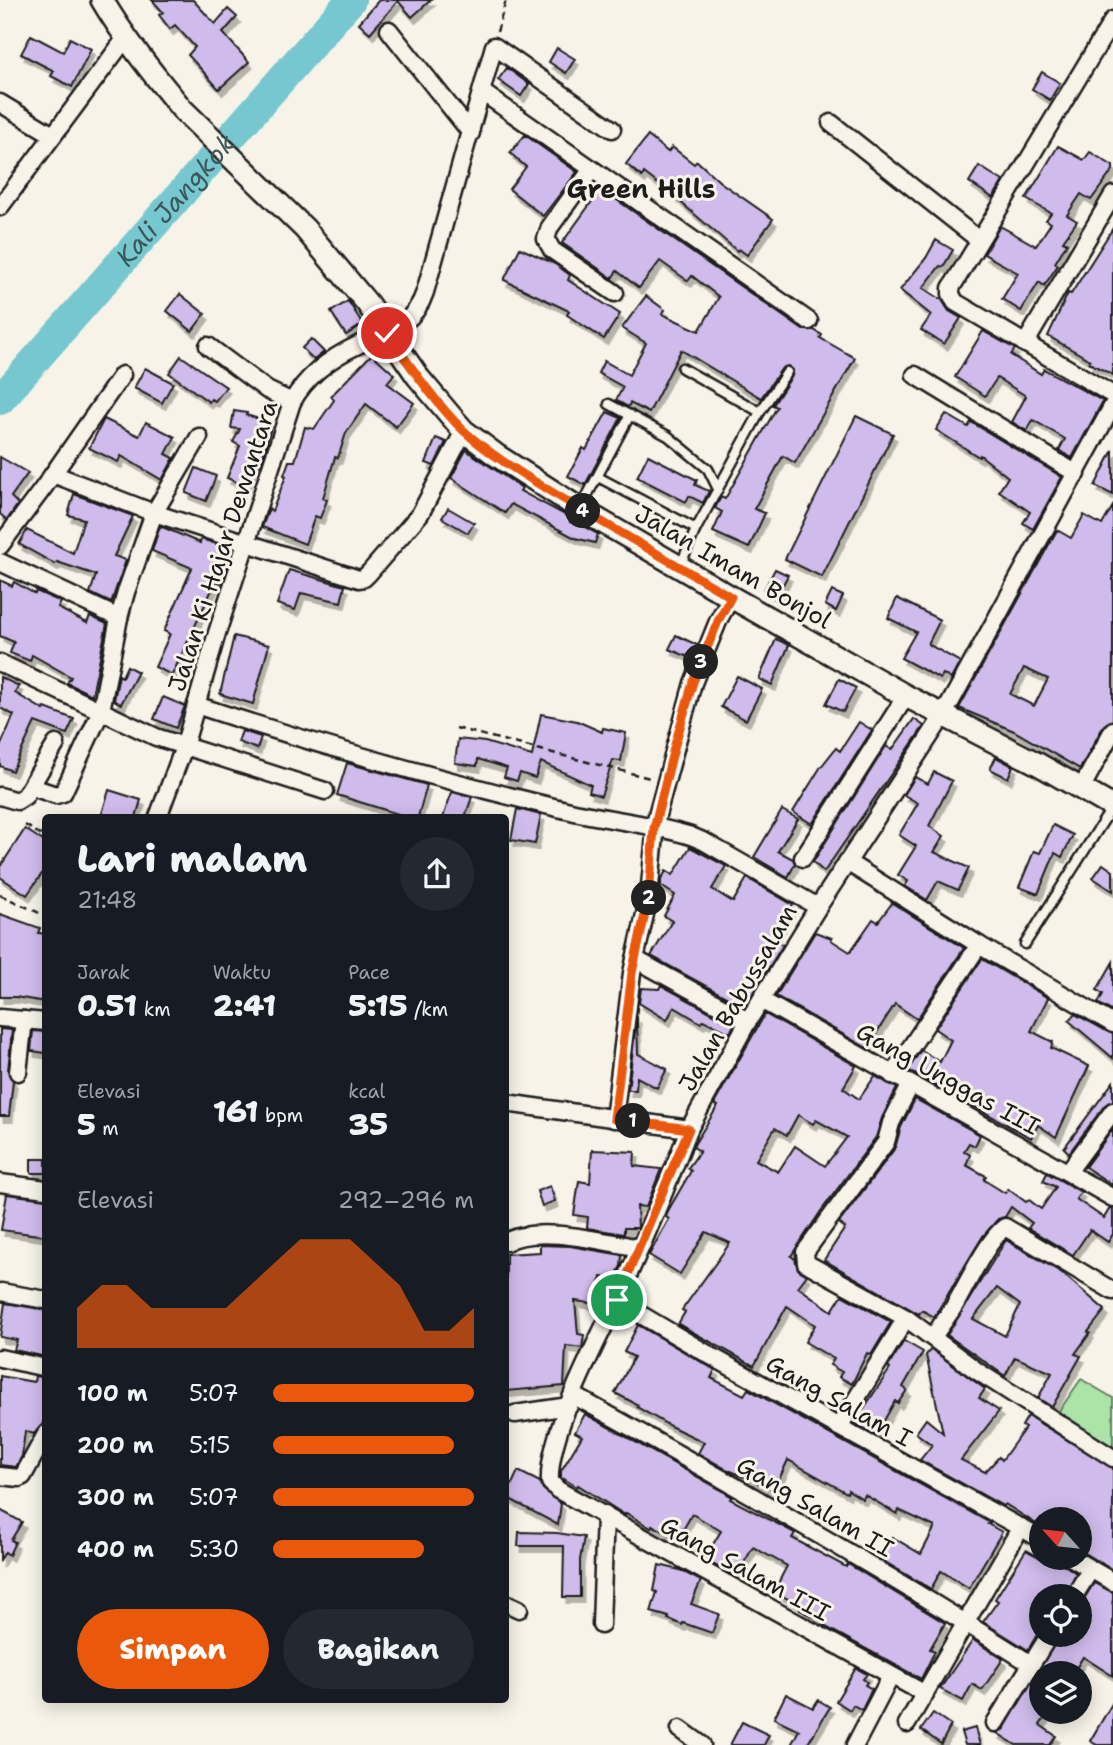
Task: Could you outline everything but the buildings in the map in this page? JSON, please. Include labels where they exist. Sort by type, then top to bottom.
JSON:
[{"type":"main road","name":"Jalan Imam Bonjol","points":[[102,0],[125,39],[182,109],[252,175],[322,248],[367,303],[418,377],[464,431],[516,469],[580,509],[731,597],[906,696],[1113,806]]},
{"type":"street","points":[[1113,20],[951,288],[952,299],[1113,395]]},
{"type":"street","points":[[390,30],[471,133]]},
{"type":"street","points":[[0,207],[125,39]]},
{"type":"street","points":[[494,46],[612,129]]},
{"type":"street","name":"Jalan Ki Hajar Dewantara","points":[[159,814],[184,747],[292,402],[302,384],[330,361],[359,344],[387,333],[413,316],[422,301],[494,46]]},
{"type":"street","points":[[482,92],[809,321]]},
{"type":"street","points":[[0,103],[54,135]]},
{"type":"street","points":[[831,123],[979,240]]},
{"type":"street","points":[[592,169],[550,227],[546,239],[552,250],[615,293]]},
{"type":"street","points":[[1025,344],[1113,195]]},
{"type":"street","points":[[208,346],[267,390],[292,402]]},
{"type":"street","points":[[0,546],[122,375]]},
{"type":"street","points":[[915,375],[1077,474]]},
{"type":"street","name":"Jalan Babussalam","points":[[549,1478],[556,1442],[571,1401],[640,1248],[689,1129],[748,1021],[818,907],[943,716],[1113,405]]},
{"type":"street","points":[[53,474],[154,513],[364,578],[420,514],[464,431]]},
{"type":"street","points":[[32,787],[56,795],[63,793],[101,711],[119,618],[154,513],[199,437]]},
{"type":"street","points":[[0,562],[119,618]]},
{"type":"street","points":[[614,1119],[635,959],[649,896],[654,828],[693,682],[731,597]]},
{"type":"street","points":[[0,663],[184,747],[325,791]]},
{"type":"street","points":[[803,858],[906,696]]},
{"type":"street","points":[[195,705],[281,733],[494,792],[677,832],[705,842],[818,907]]},
{"type":"street","points":[[1081,789],[1113,730]]},
{"type":"street","points":[[0,796],[17,801],[25,796],[55,744]]},
{"type":"street","points":[[847,862],[1113,1024]]},
{"type":"street","points":[[892,1075],[979,944]]},
{"type":"street","points":[[635,959],[748,1021]]},
{"type":"street","name":"Gang Unggas III","points":[[761,1000],[1113,1198]]},
{"type":"street","points":[[0,1018],[42,1022]]},
{"type":"street","points":[[18,1073],[24,1020]]},
{"type":"street","points":[[910,1086],[894,1116],[886,1142],[804,1252],[804,1260],[808,1266],[906,1318],[977,1371],[1113,1458]]},
{"type":"street","points":[[509,1103],[689,1129]]},
{"type":"street","points":[[1068,1172],[1113,1111]]},
{"type":"street","points":[[0,1183],[42,1188]]},
{"type":"street","points":[[933,1337],[990,1246],[1005,1227],[1109,1289]]},
{"type":"street","points":[[509,1241],[532,1235],[552,1235],[640,1248]]},
{"type":"street","points":[[1,1292],[42,1299]]},
{"type":"street","name":"Gang Salam I","points":[[617,1300],[1029,1532]]},
{"type":"street","points":[[839,1427],[906,1318]]},
{"type":"street","points":[[0,1359],[42,1367]]},
{"type":"street","points":[[515,1414],[571,1401]]},
{"type":"street","name":"Gang Salam II","points":[[571,1401],[691,1461],[965,1622],[1029,1663]]},
{"type":"street","points":[[0,1476],[23,1476],[42,1444]]},
{"type":"street","name":"Gang Salam III","points":[[549,1478],[553,1487],[558,1490],[925,1694]]},
{"type":"street","points":[[601,1625],[605,1515]]},
{"type":"street","points":[[907,1724],[1021,1527]]},
{"type":"street","points":[[1092,1570],[1113,1582]]},
{"type":"street","points":[[995,1723],[1029,1667]]},
{"type":"street","points":[[855,1745],[891,1676]]},
{"type":"street","points":[[680,1729],[702,1745]]},
{"type":"lane","points":[[682,368],[760,412]]},
{"type":"lane","points":[[680,566],[696,528],[760,412],[787,372]]},
{"type":"lane","points":[[609,404],[668,436],[708,469],[718,489]]},
{"type":"lane","points":[[580,509],[630,415]]},
{"type":"lane","points":[[598,477],[696,528]]},
{"type":"lane","points":[[1025,944],[1113,806]]},
{"type":"path","points":[[494,46],[506,0]]},
{"type":"path","points":[[456,728],[667,782]]},
{"type":"path","points":[[25,825],[42,836]]},
{"type":"path","points":[[0,895],[42,914]]},
{"type":"green space","points":[[1081,1379],[1113,1398],[1113,1451],[1055,1417]]},
{"type":"waterway","name":"Kali Jangkok","points":[[0,400],[351,0]]},
{"type":"district","name":"Green Hills","points":[[641,189]]},
{"type":"route","points":[[387,333],[418,377],[464,431],[527,476],[580,509],[731,597],[705,650],[693,682],[654,828],[648,905],[632,973],[614,1119],[689,1129],[617,1300]]}]
